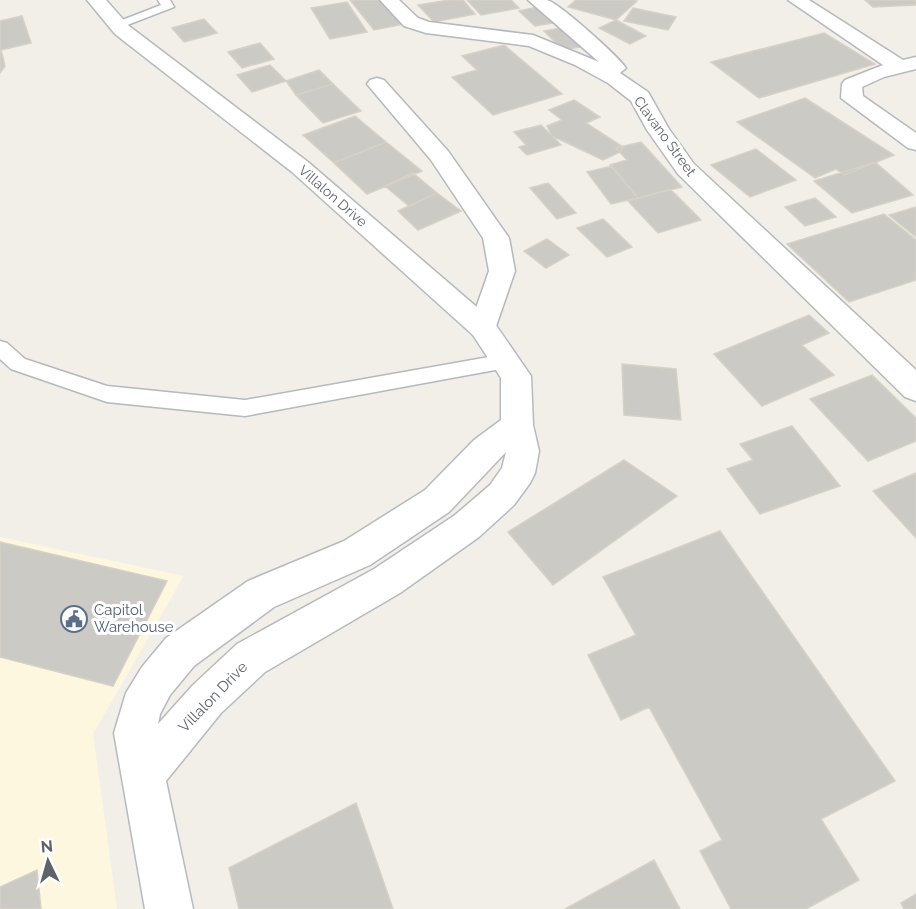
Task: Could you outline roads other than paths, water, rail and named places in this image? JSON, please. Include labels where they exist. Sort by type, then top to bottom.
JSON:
[{"type":"street","name":"Villalon Drive","points":[[96,0],[118,24],[300,167],[483,328],[516,376],[517,425],[523,451],[518,473],[502,495],[467,526],[387,582],[250,658],[207,699],[142,776]]},
{"type":"street","name":"Clavano Street","points":[[388,0],[411,22],[426,27],[533,41],[582,61],[615,79],[640,97],[658,130],[686,170],[916,389]]},
{"type":"street","points":[[537,0],[612,62],[616,68],[615,79]]},
{"type":"street","points":[[798,0],[907,65]]},
{"type":"street","points":[[907,65],[852,84],[852,98],[916,143]]},
{"type":"street","points":[[377,84],[440,156],[496,238],[502,271],[483,328]]},
{"type":"street","points":[[170,909],[135,733],[141,708],[156,681],[180,652],[261,594],[357,553],[437,501],[486,450],[517,425]]},
{"type":"lane","points":[[118,24],[168,7],[164,0]]},
{"type":"lane","points":[[0,348],[18,364],[107,394],[245,408],[506,361]]},
{"type":"place","name":"Capitol Warehouse","points":[[74,619]]}]
